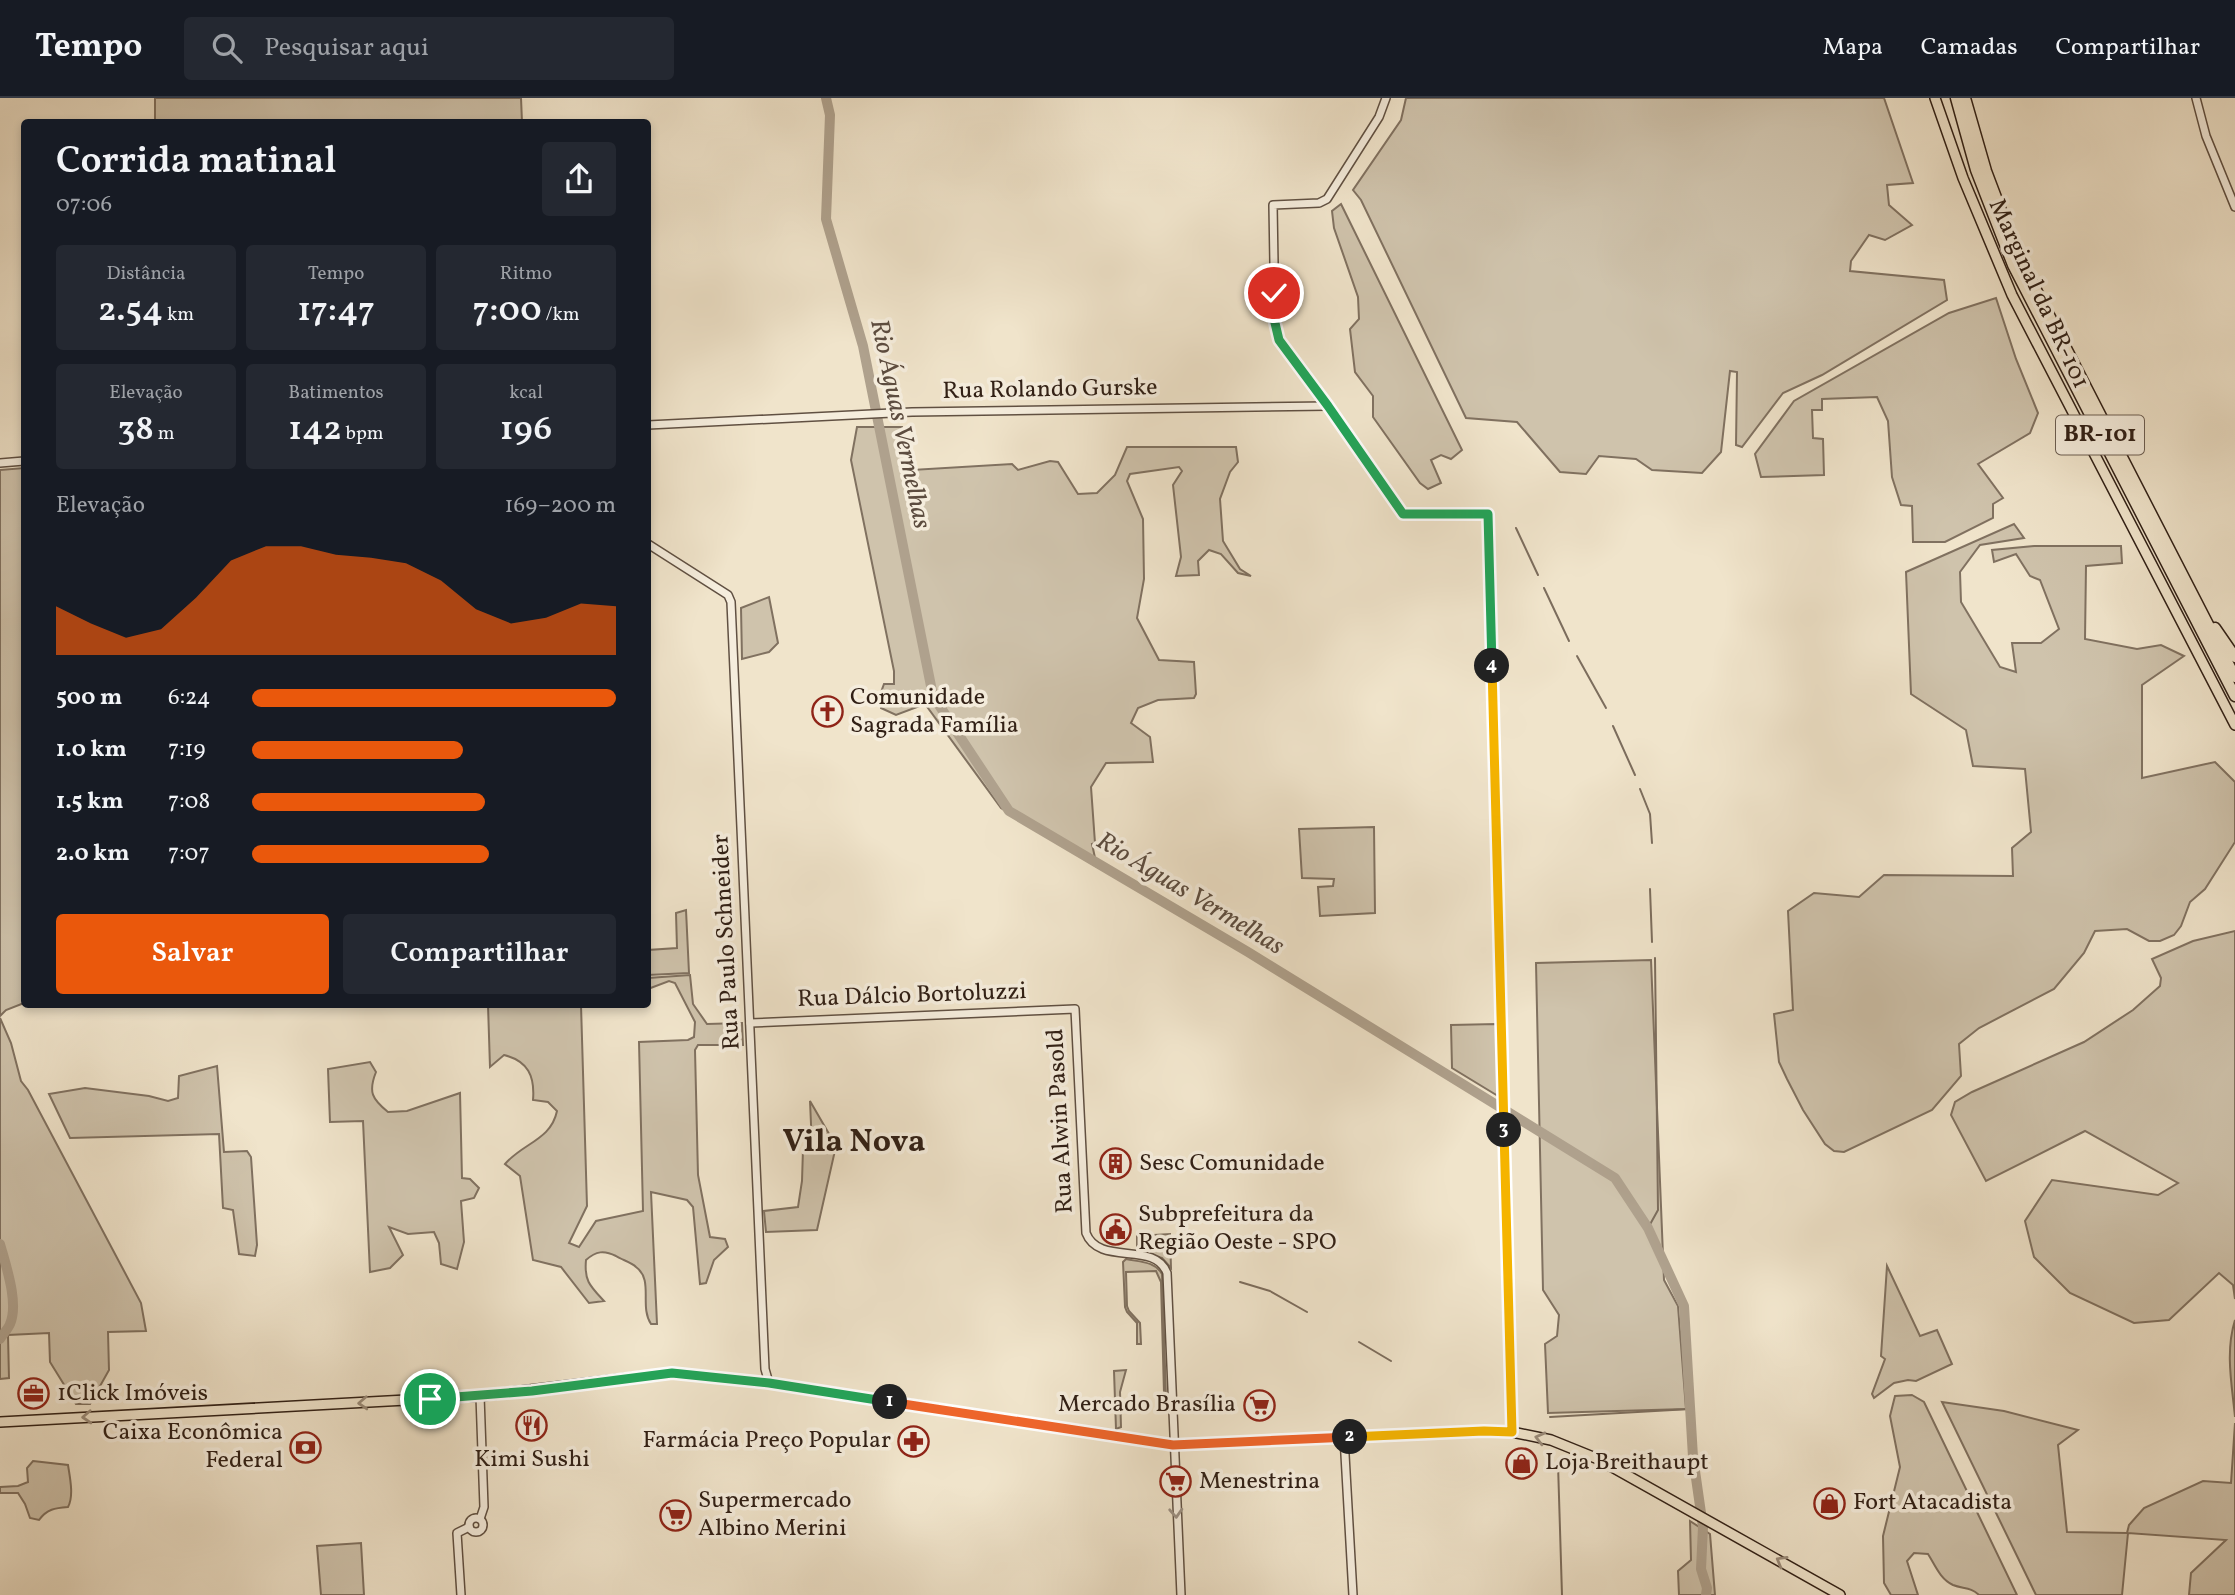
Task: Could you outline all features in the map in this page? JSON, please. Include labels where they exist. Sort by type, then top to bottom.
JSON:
[{"type":"highway","name":"BR-101","points":[[1956,98],[1980,182],[2013,265],[2235,696]]},
{"type":"highway","name":"BR-101","points":[[1965,98],[1986,171],[2017,253],[2235,677]]},
{"type":"highway","points":[[2191,592],[2235,657]]},
{"type":"main road","name":"Marginal da BR-101","points":[[1935,98],[1967,189],[2012,295],[2235,725]]},
{"type":"main road","points":[[0,1422],[480,1396],[666,1373],[699,1374],[769,1383],[1173,1445],[1471,1431],[1512,1432],[1551,1440],[1587,1454],[1840,1595]]},
{"type":"street","points":[[1386,98],[1379,117],[1328,199],[1319,203],[1273,205],[1275,323],[1279,340],[1403,514],[1488,514],[1512,1432]]},
{"type":"street","points":[[2196,98],[2206,136],[2235,207]]},
{"type":"street","name":"Rua Rolando Gurske","points":[[651,425],[883,413],[1328,406]]},
{"type":"street","points":[[0,463],[21,461]]},
{"type":"street","name":"Rua Paulo Schneider","points":[[651,546],[728,595],[731,602],[765,1369],[769,1383]]},
{"type":"street","name":"Rua Dálcio Bortoluzzi","points":[[750,1023],[1075,1009]]},
{"type":"street","name":"Rua Alwin Pasold","points":[[1075,1009],[1086,1233],[1097,1247],[1159,1261],[1165,1268],[1168,1279],[1173,1445]]},
{"type":"street","points":[[461,1595],[457,1533],[469,1527],[474,1531],[480,1530],[483,1524],[480,1519],[484,1507],[480,1396]]},
{"type":"street","points":[[1344,1437],[1353,1595]]},
{"type":"street","points":[[1173,1445],[1181,1595]]},
{"type":"shaded area","points":[[155,98],[521,98],[522,119],[155,119]]},
{"type":"shaded area","points":[[1406,98],[1884,98],[1913,183],[1887,185],[1889,205],[1912,225],[1885,240],[1869,235],[1851,261],[1850,271],[1944,280],[1947,300],[1822,375],[1783,393],[1742,447],[1736,445],[1737,372],[1730,371],[1721,452],[1702,473],[1652,470],[1636,459],[1599,456],[1586,474],[1560,472],[1517,422],[1466,418],[1361,200],[1353,190],[1401,120]]},
{"type":"shaded area","points":[[1341,204],[1462,450],[1451,459],[1441,455],[1431,460],[1441,483],[1428,489],[1420,483],[1373,417],[1373,396],[1355,372],[1350,329],[1359,319],[1358,297],[1334,228],[1332,211]]},
{"type":"shaded area","points":[[1996,298],[2016,359],[2038,413],[2030,433],[1978,464],[2003,498],[1993,504],[1993,518],[1945,542],[1913,542],[1912,506],[1901,505],[1892,477],[1888,421],[1877,397],[1822,399],[1822,410],[1812,410],[1813,438],[1823,439],[1824,475],[1761,477],[1755,454],[1794,401],[1949,313]]},
{"type":"shaded area","points":[[857,427],[902,427],[912,470],[1012,464],[1018,470],[1050,461],[1058,462],[1078,494],[1097,493],[1115,475],[1127,447],[1236,447],[1238,462],[1230,472],[1220,499],[1223,541],[1240,569],[1251,576],[1238,573],[1221,554],[1209,550],[1198,561],[1199,575],[1176,576],[1181,557],[1173,485],[1182,471],[1179,467],[1130,474],[1127,481],[1143,519],[1144,579],[1137,618],[1159,660],[1194,662],[1196,694],[1194,698],[1158,700],[1138,708],[1131,723],[1150,737],[1153,762],[1106,763],[1091,787],[1095,843],[1092,844],[1097,867],[1001,808],[925,704],[896,715],[881,708],[880,695],[884,684],[894,684],[894,671],[851,460]]},
{"type":"shaded area","points":[[21,468],[21,1004],[6,1010],[0,1016],[0,470]]},
{"type":"shaded area","points":[[2014,524],[2024,538],[1980,545],[1960,572],[1961,602],[2000,667],[2016,672],[2012,643],[2041,643],[2059,629],[2040,580],[2030,576],[2016,554],[1994,562],[1992,550],[2034,546],[2121,546],[2122,563],[2086,566],[2085,639],[2137,649],[2161,645],[2184,656],[2142,685],[2142,778],[2215,762],[2235,782],[2235,842],[2205,889],[2190,902],[2181,926],[2174,935],[2160,941],[2149,941],[2127,929],[2095,931],[2084,953],[2054,989],[1979,1028],[1959,1044],[1961,1076],[1932,1110],[1844,1152],[1834,1151],[1825,1144],[1803,1110],[1779,1062],[1774,1014],[1793,1010],[1788,911],[1814,893],[1859,897],[1884,875],[2013,876],[2012,848],[2031,832],[2025,769],[1973,766],[1966,730],[1911,694],[1906,572]]},
{"type":"shaded area","points":[[769,597],[778,643],[769,652],[742,659],[741,608]]},
{"type":"shaded area","points":[[1374,827],[1375,913],[1320,916],[1318,887],[1333,886],[1334,879],[1302,878],[1299,829]]},
{"type":"shaded area","points":[[686,910],[689,973],[651,975],[651,950],[677,948],[676,913]]},
{"type":"shaded area","points":[[2235,931],[2235,1299],[2233,1285],[2219,1273],[2169,1320],[2134,1323],[2070,1293],[2034,1257],[2025,1221],[2052,1180],[2158,1195],[2178,1183],[2085,1131],[1986,1181],[1951,1115],[1955,1102],[1972,1092],[2084,1042],[2133,1010],[2160,986],[2161,978],[2152,959],[2193,941]]},
{"type":"shaded area","points":[[1651,960],[1664,1280],[1678,1306],[1686,1409],[1548,1413],[1545,1344],[1557,1336],[1559,1315],[1543,1290],[1536,963]]},
{"type":"shaded area","points":[[690,975],[693,1004],[707,1024],[742,1023],[743,1045],[698,1045],[695,1050],[698,1175],[710,1237],[725,1239],[728,1247],[714,1260],[706,1283],[700,1284],[693,1207],[687,1200],[651,1192],[657,1324],[651,1324],[648,1317],[644,1279],[632,1264],[604,1252],[586,1260],[589,1283],[604,1301],[589,1303],[561,1267],[533,1260],[520,1176],[505,1164],[549,1129],[557,1111],[548,1102],[533,1100],[531,1077],[519,1061],[504,1055],[490,1067],[488,1008],[581,1008],[587,1206],[569,1243],[579,1247],[596,1221],[643,1211],[639,1042],[688,1040],[694,1037],[695,1022],[675,983],[669,981],[651,988],[651,978]]},
{"type":"shaded area","points":[[0,1018],[11,1043],[21,1081],[141,1303],[146,1331],[108,1332],[109,1370],[90,1404],[76,1404],[50,1362],[49,1333],[8,1335],[9,1378],[0,1379]]},
{"type":"shaded area","points":[[1496,1024],[1498,1096],[1452,1068],[1451,1025]]},
{"type":"shaded area","points":[[370,1062],[376,1072],[372,1085],[373,1095],[388,1112],[407,1111],[460,1093],[462,1178],[470,1179],[479,1188],[474,1198],[461,1201],[464,1242],[457,1269],[441,1264],[439,1243],[434,1232],[408,1234],[389,1227],[403,1255],[390,1268],[370,1272],[363,1121],[330,1122],[328,1069]]},
{"type":"shaded area","points":[[217,1066],[224,1152],[247,1151],[251,1157],[257,1245],[255,1256],[239,1254],[233,1210],[223,1208],[219,1134],[70,1138],[49,1094],[85,1088],[168,1101],[178,1098],[179,1076]]},
{"type":"shaded area","points":[[810,1101],[836,1146],[817,1230],[766,1232],[764,1211],[798,1207],[803,1149],[812,1147]]},
{"type":"shaded area","points":[[1170,1234],[1171,1268],[1162,1258],[1137,1252],[1137,1236]]},
{"type":"shaded area","points":[[1126,1259],[1151,1264],[1162,1274],[1166,1397],[1161,1282],[1156,1271],[1126,1272],[1127,1306],[1140,1323],[1141,1344],[1137,1344],[1137,1323],[1125,1307],[1123,1262]]},
{"type":"shaded area","points":[[1887,1266],[1920,1336],[1937,1330],[1952,1364],[1916,1381],[1894,1383],[1874,1398],[1872,1394],[1885,1359],[1881,1356]]},
{"type":"shaded area","points":[[2235,1320],[2235,1417],[2230,1344]]},
{"type":"shaded area","points":[[1126,1370],[1120,1392],[1121,1427],[1116,1429],[1114,1371]]},
{"type":"shaded area","points":[[1912,1395],[1924,1402],[2017,1595],[1979,1595],[1970,1589],[1953,1585],[1941,1575],[1928,1554],[1914,1553],[1907,1561],[1918,1595],[1891,1595],[1884,1583],[1883,1536],[1900,1467],[1890,1416],[1895,1396]]},
{"type":"shaded area","points":[[1942,1402],[2004,1411],[2078,1430],[2058,1445],[2067,1532],[2127,1533],[2129,1525],[2144,1508],[2203,1481],[2231,1483],[2235,1423],[2235,1595],[2189,1595],[2191,1573],[2226,1540],[2128,1533],[2122,1595],[2036,1595]]},
{"type":"shaded area","points":[[33,1461],[68,1465],[70,1481],[71,1498],[68,1507],[45,1513],[39,1520],[30,1518],[18,1493],[0,1493],[0,1487],[18,1486],[28,1482],[27,1468]]},
{"type":"shaded area","points":[[1690,1521],[1710,1534],[1715,1595],[1679,1595],[1678,1571],[1691,1560]]},
{"type":"shaded area","points":[[361,1543],[364,1595],[321,1595],[317,1546]]},
{"type":"waterway","name":"Rio Águas Vermelhas","points":[[826,98],[830,115],[826,219],[863,346],[933,696],[1009,811],[1248,952],[1615,1178],[1648,1228],[1684,1306],[1693,1457],[1703,1527],[1701,1569],[1707,1588],[1706,1595]]},
{"type":"waterway","points":[[1516,528],[1538,575]]},
{"type":"waterway","points":[[1544,588],[1569,641]]},
{"type":"waterway","points":[[1577,656],[1606,708]]},
{"type":"waterway","points":[[1613,726],[1635,775]]},
{"type":"waterway","points":[[1640,789],[1650,814],[1652,843]]},
{"type":"waterway","points":[[1650,889],[1652,942]]},
{"type":"waterway","points":[[1648,1228],[1658,1210],[1655,958]]},
{"type":"waterway","points":[[0,1244],[11,1284],[13,1306],[10,1324],[0,1339]]},
{"type":"waterway","points":[[1240,1282],[1270,1291],[1307,1312]]},
{"type":"waterway","points":[[1359,1342],[1391,1361]]},
{"type":"waterway","points":[[1550,1417],[1690,1409]]},
{"type":"waterway","points":[[1558,1464],[1562,1595]]},
{"type":"place","name":"Comunidade Sagrada Família","points":[[827,712]]},
{"type":"place","name":"Sesc Comunidade","points":[[1116,1164]]},
{"type":"place","name":"Subprefeitura da Região Oeste - SPO","points":[[1115,1229]]},
{"type":"place","name":"1Click Imóveis","points":[[34,1394]]},
{"type":"place","name":"Mercado Brasília","points":[[1259,1405]]},
{"type":"place","name":"Kimi Sushi","points":[[532,1426]]},
{"type":"place","name":"Farmácia Preço Popular","points":[[914,1441]]},
{"type":"place","name":"Caixa Econômica Federal","points":[[306,1447]]},
{"type":"place","name":"Loja Breithaupt","points":[[1522,1463]]},
{"type":"place","name":"Menestrina","points":[[1176,1482]]},
{"type":"place","name":"Fort Atacadista","points":[[1830,1503]]},
{"type":"place","name":"Supermercado Albino Merini","points":[[675,1515]]},
{"type":"district","name":"Vila Nova","points":[[854,1143]]},
{"type":"route","points":[[430,1399],[532,1391],[681,1373],[769,1383],[1173,1445],[1512,1432],[1488,514],[1403,514],[1279,340],[1275,328],[1274,293]]}]
